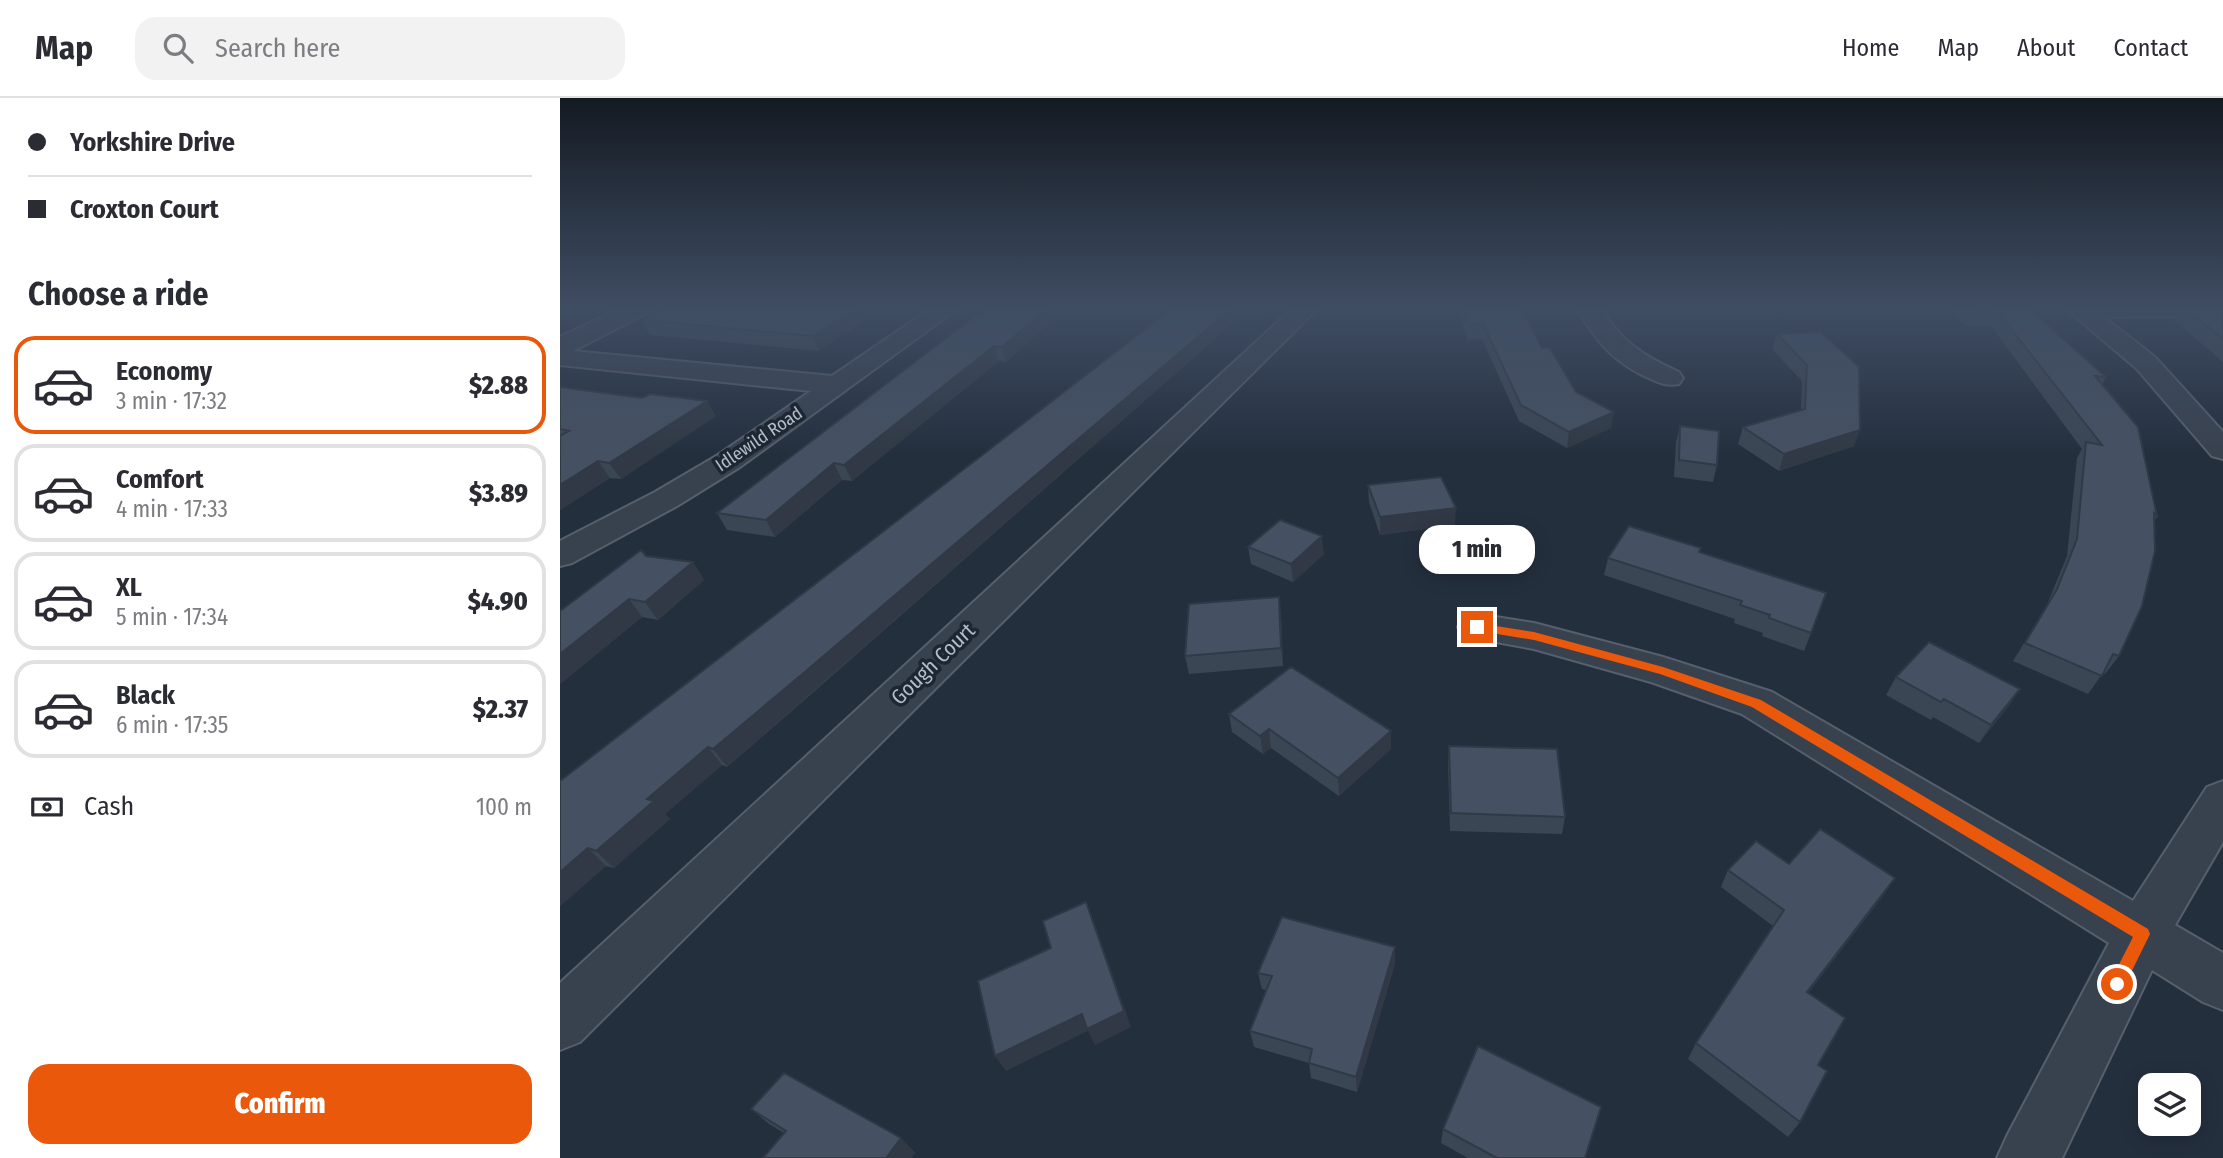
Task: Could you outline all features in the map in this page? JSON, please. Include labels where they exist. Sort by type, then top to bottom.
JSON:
[{"type":"street","name":"Idlewild Road","points":[[560,555],[666,499],[729,461],[877,356]]},
{"type":"street","name":"Gough Court","points":[[560,1022],[1255,356]]},
{"type":"street","points":[[1626,356],[1670,378]]},
{"type":"street","points":[[2138,356],[2223,450]]},
{"type":"street","points":[[560,357],[836,385]]},
{"type":"street","points":[[1477,627],[1534,636],[1663,671],[1757,704],[2223,983]]},
{"type":"street","points":[[2029,1158],[2142,934],[2223,800]]},
{"type":"building","points":[[922,356],[981,356],[844,465],[834,463],[766,520],[717,513]]},
{"type":"building","points":[[1110,356],[1175,356],[713,749],[708,747],[647,799],[654,801],[596,851],[588,848],[560,872],[560,781]]},
{"type":"building","points":[[1498,356],[1555,356],[1576,392],[1614,412],[1569,432],[1521,405]]},
{"type":"building","points":[[1799,356],[1848,356],[1859,367],[1860,430],[1784,454],[1743,427],[1805,409],[1807,365]]},
{"type":"building","points":[[2033,356],[2083,356],[2106,377],[2095,376],[2138,427],[2157,516],[2154,513],[2155,551],[2142,606],[2119,656],[2113,654],[2102,676],[2025,643],[2057,589],[2077,539],[2086,442],[2102,445]]},
{"type":"building","points":[[560,387],[642,398],[650,394],[707,401],[609,463],[598,461],[560,485],[560,436],[569,431],[560,429]]},
{"type":"building","points":[[1680,426],[1719,431],[1717,465],[1679,460]]},
{"type":"building","points":[[1441,477],[1456,508],[1380,517],[1368,485]]},
{"type":"building","points":[[1280,520],[1322,536],[1291,564],[1248,547]]},
{"type":"building","points":[[1629,526],[1701,548],[1699,552],[1826,593],[1811,633],[1740,605],[1742,601],[1608,558]]},
{"type":"building","points":[[641,550],[646,556],[693,562],[645,602],[629,599],[560,654],[560,611]]},
{"type":"building","points":[[1279,597],[1281,648],[1185,656],[1189,604]]},
{"type":"building","points":[[1929,642],[2020,689],[1991,725],[1896,677]]},
{"type":"building","points":[[1291,667],[1391,731],[1338,778],[1269,729],[1260,736],[1229,714]]},
{"type":"building","points":[[1449,746],[1557,749],[1565,817],[1451,813]]},
{"type":"building","points":[[1820,829],[1895,878],[1807,992],[1845,1018],[1818,1065],[1827,1071],[1800,1122],[1696,1043],[1784,910],[1728,870],[1756,841],[1789,864]]},
{"type":"building","points":[[1086,902],[1124,1011],[1087,1029],[1082,1014],[995,1056],[978,981],[1051,948],[1043,921]]},
{"type":"building","points":[[1282,917],[1395,947],[1356,1077],[1309,1063],[1312,1049],[1250,1031],[1272,976],[1258,973]]},
{"type":"building","points":[[1478,1046],[1601,1107],[1585,1158],[1497,1158],[1443,1129]]},
{"type":"building","points":[[784,1073],[901,1138],[886,1158],[763,1158],[786,1131],[751,1109]]},
{"type":"route","points":[[1477,627],[1534,636],[1663,671],[1757,704],[2142,934],[2117,984]]}]
